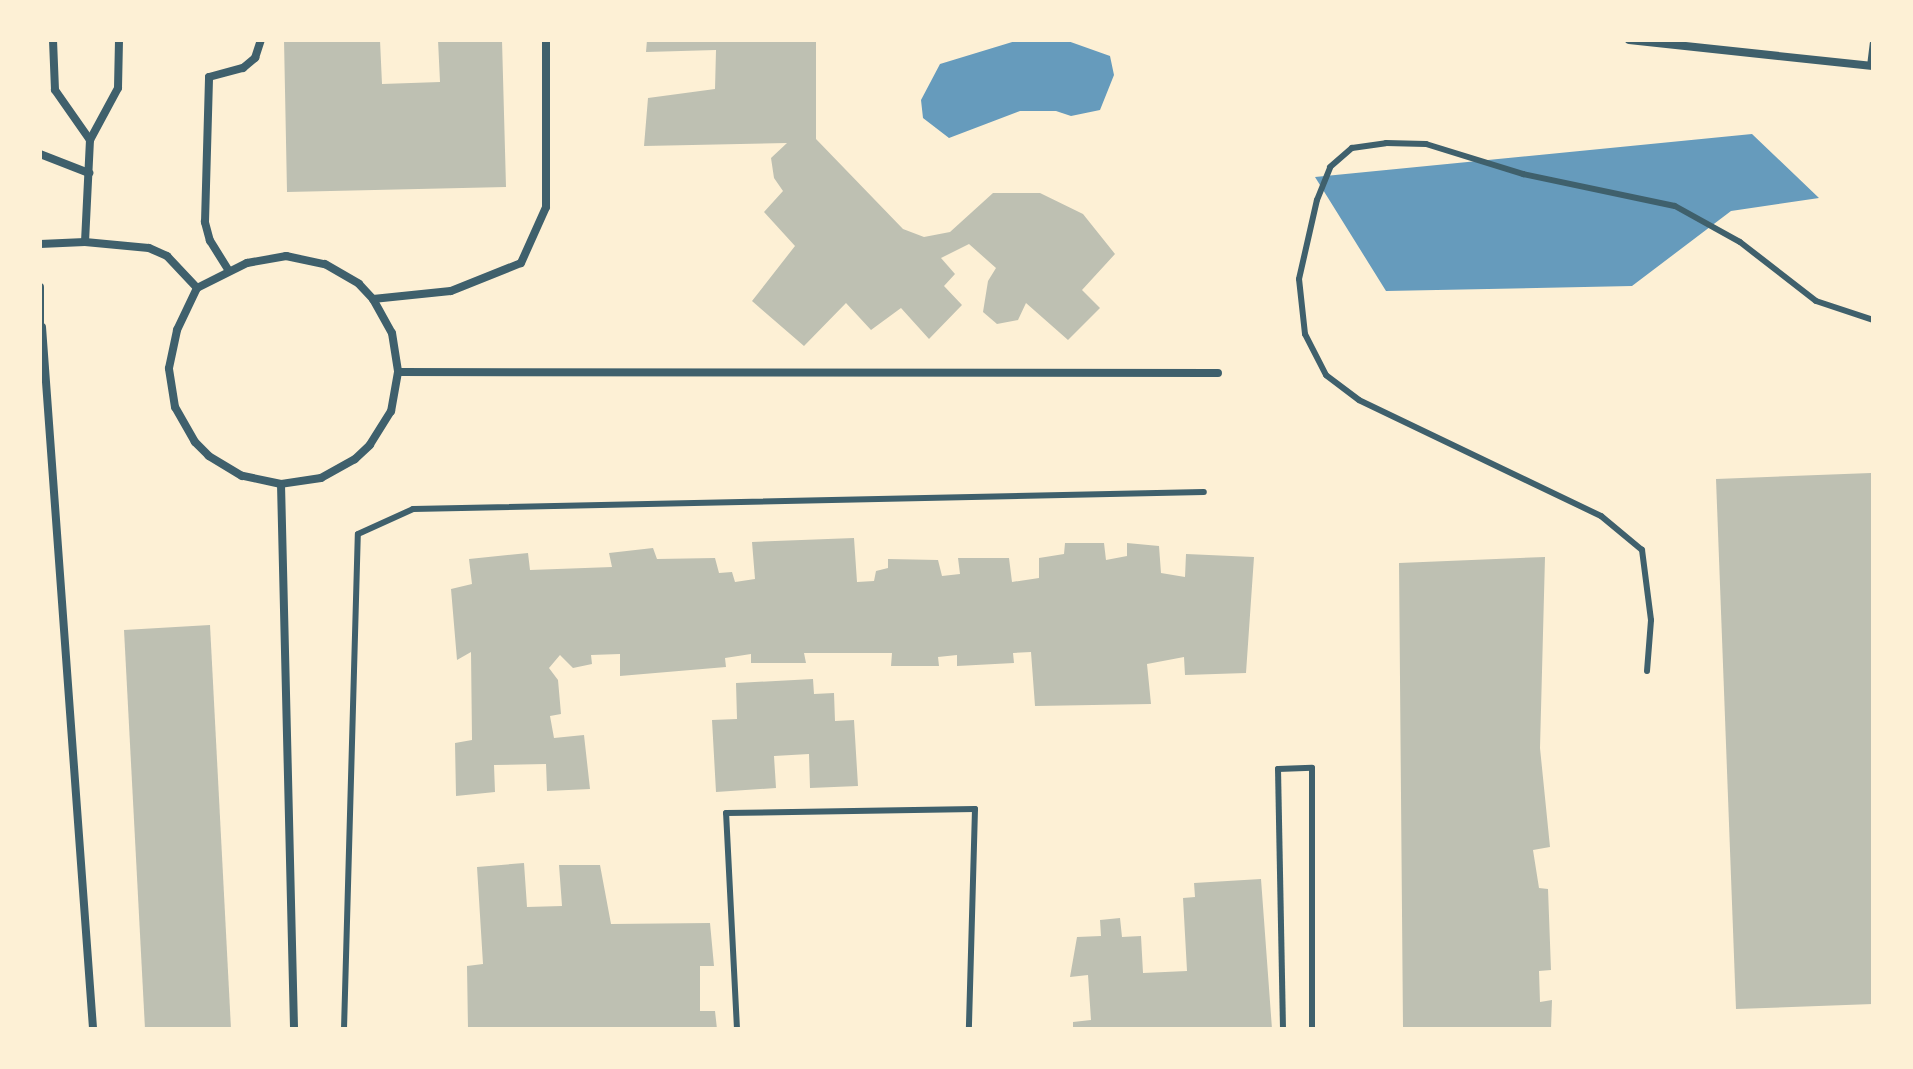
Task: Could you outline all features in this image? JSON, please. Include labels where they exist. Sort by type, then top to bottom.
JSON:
[{"type":"street","points":[[53,40],[55,90],[90,140]]},
{"type":"street","points":[[85,242],[90,140],[118,88],[119,40]]},
{"type":"street","points":[[229,271],[210,241],[205,222],[209,77],[243,68],[255,58],[261,40]]},
{"type":"street","points":[[373,299],[451,291],[521,263],[546,207],[546,40]]},
{"type":"street","points":[[1629,40],[1871,66]]},
{"type":"street","points":[[40,154],[89,173]]},
{"type":"street","points":[[40,244],[85,242],[149,248],[167,256],[197,288]]},
{"type":"street","points":[[266,258],[306,259],[343,273],[373,299],[392,333],[398,372],[391,411],[376,437],[355,459],[321,478],[281,484],[242,476],[225,468],[195,442],[175,407],[170,388],[172,348],[197,288],[229,271],[266,258]]},
{"type":"street","points":[[40,287],[93,1029]]},
{"type":"street","points":[[398,372],[1218,373]]},
{"type":"street","points":[[281,484],[294,1029]]},
{"type":"lane","points":[[1871,66],[1873,43]]},
{"type":"lane","points":[[1647,671],[1651,620],[1642,550],[1601,516],[1359,400],[1326,375],[1305,334],[1299,279],[1317,200],[1330,167],[1352,148],[1386,143],[1426,144],[1523,174],[1675,206],[1740,242],[1816,301],[1873,320]]},
{"type":"lane","points":[[344,1029],[358,534],[413,509],[1204,492]]},
{"type":"lane","points":[[1283,1029],[1278,769],[1312,768],[1312,1029]]},
{"type":"lane","points":[[737,1029],[726,813],[975,809],[969,1029]]},
{"type":"water","points":[[1019,40],[1065,40],[1110,56],[1114,75],[1100,110],[1071,116],[1056,111],[1020,111],[949,138],[923,118],[921,100],[940,64]]},
{"type":"water","points":[[1752,134],[1819,198],[1731,211],[1632,286],[1386,291],[1315,177]]},
{"type":"building","points":[[284,40],[380,40],[382,84],[440,82],[438,40],[502,40],[506,187],[287,192]]},
{"type":"building","points":[[647,40],[816,40],[816,139],[903,229],[924,237],[950,232],[993,193],[1040,193],[1083,214],[1115,254],[1082,290],[1100,308],[1068,340],[1026,303],[1018,320],[997,324],[983,312],[988,281],[996,268],[969,244],[941,258],[955,274],[944,286],[962,305],[929,339],[901,308],[871,330],[846,303],[804,346],[752,301],[795,246],[764,212],[783,191],[774,178],[771,158],[787,143],[644,146],[648,98],[715,89],[716,50],[646,52]]},
{"type":"building","points":[[1871,473],[1873,1004],[1736,1009],[1716,479]]},
{"type":"building","points":[[854,538],[857,582],[874,581],[876,571],[888,568],[888,559],[938,560],[942,576],[960,574],[958,558],[1009,558],[1012,582],[1039,578],[1039,558],[1064,554],[1065,543],[1104,543],[1106,560],[1127,556],[1127,543],[1159,546],[1161,573],[1185,577],[1186,554],[1254,557],[1246,673],[1185,675],[1184,657],[1147,664],[1151,704],[1035,706],[1031,652],[1013,653],[1014,663],[957,666],[957,655],[938,657],[939,666],[891,666],[892,653],[804,653],[806,663],[751,663],[751,654],[725,658],[726,667],[620,676],[620,654],[591,655],[592,664],[573,668],[560,655],[549,668],[558,680],[561,714],[550,716],[554,738],[584,735],[590,789],[547,791],[546,764],[494,765],[495,792],[456,796],[455,743],[472,740],[471,652],[457,660],[451,589],[472,584],[469,559],[528,553],[530,570],[612,567],[609,553],[653,548],[657,559],[715,558],[719,573],[732,572],[735,582],[755,579],[752,542]]},
{"type":"building","points":[[1545,557],[1540,748],[1550,847],[1533,850],[1539,888],[1548,889],[1551,970],[1539,971],[1540,1002],[1552,1000],[1551,1029],[1403,1029],[1399,563]]},
{"type":"building","points":[[210,625],[231,1029],[145,1029],[124,630]]},
{"type":"building","points":[[813,679],[814,694],[834,693],[835,721],[854,720],[858,786],[810,788],[809,754],[774,756],[776,788],[716,792],[712,720],[737,719],[736,683]]},
{"type":"building","points":[[524,863],[527,907],[562,906],[559,865],[600,865],[611,924],[710,923],[714,966],[700,966],[700,1011],[715,1011],[717,1029],[468,1029],[467,966],[483,964],[477,867]]},
{"type":"building","points":[[1261,879],[1272,1029],[1073,1029],[1073,1022],[1091,1020],[1088,975],[1070,977],[1077,937],[1101,936],[1100,920],[1120,918],[1122,937],[1141,936],[1143,973],[1187,971],[1183,898],[1195,897],[1194,883]]}]
